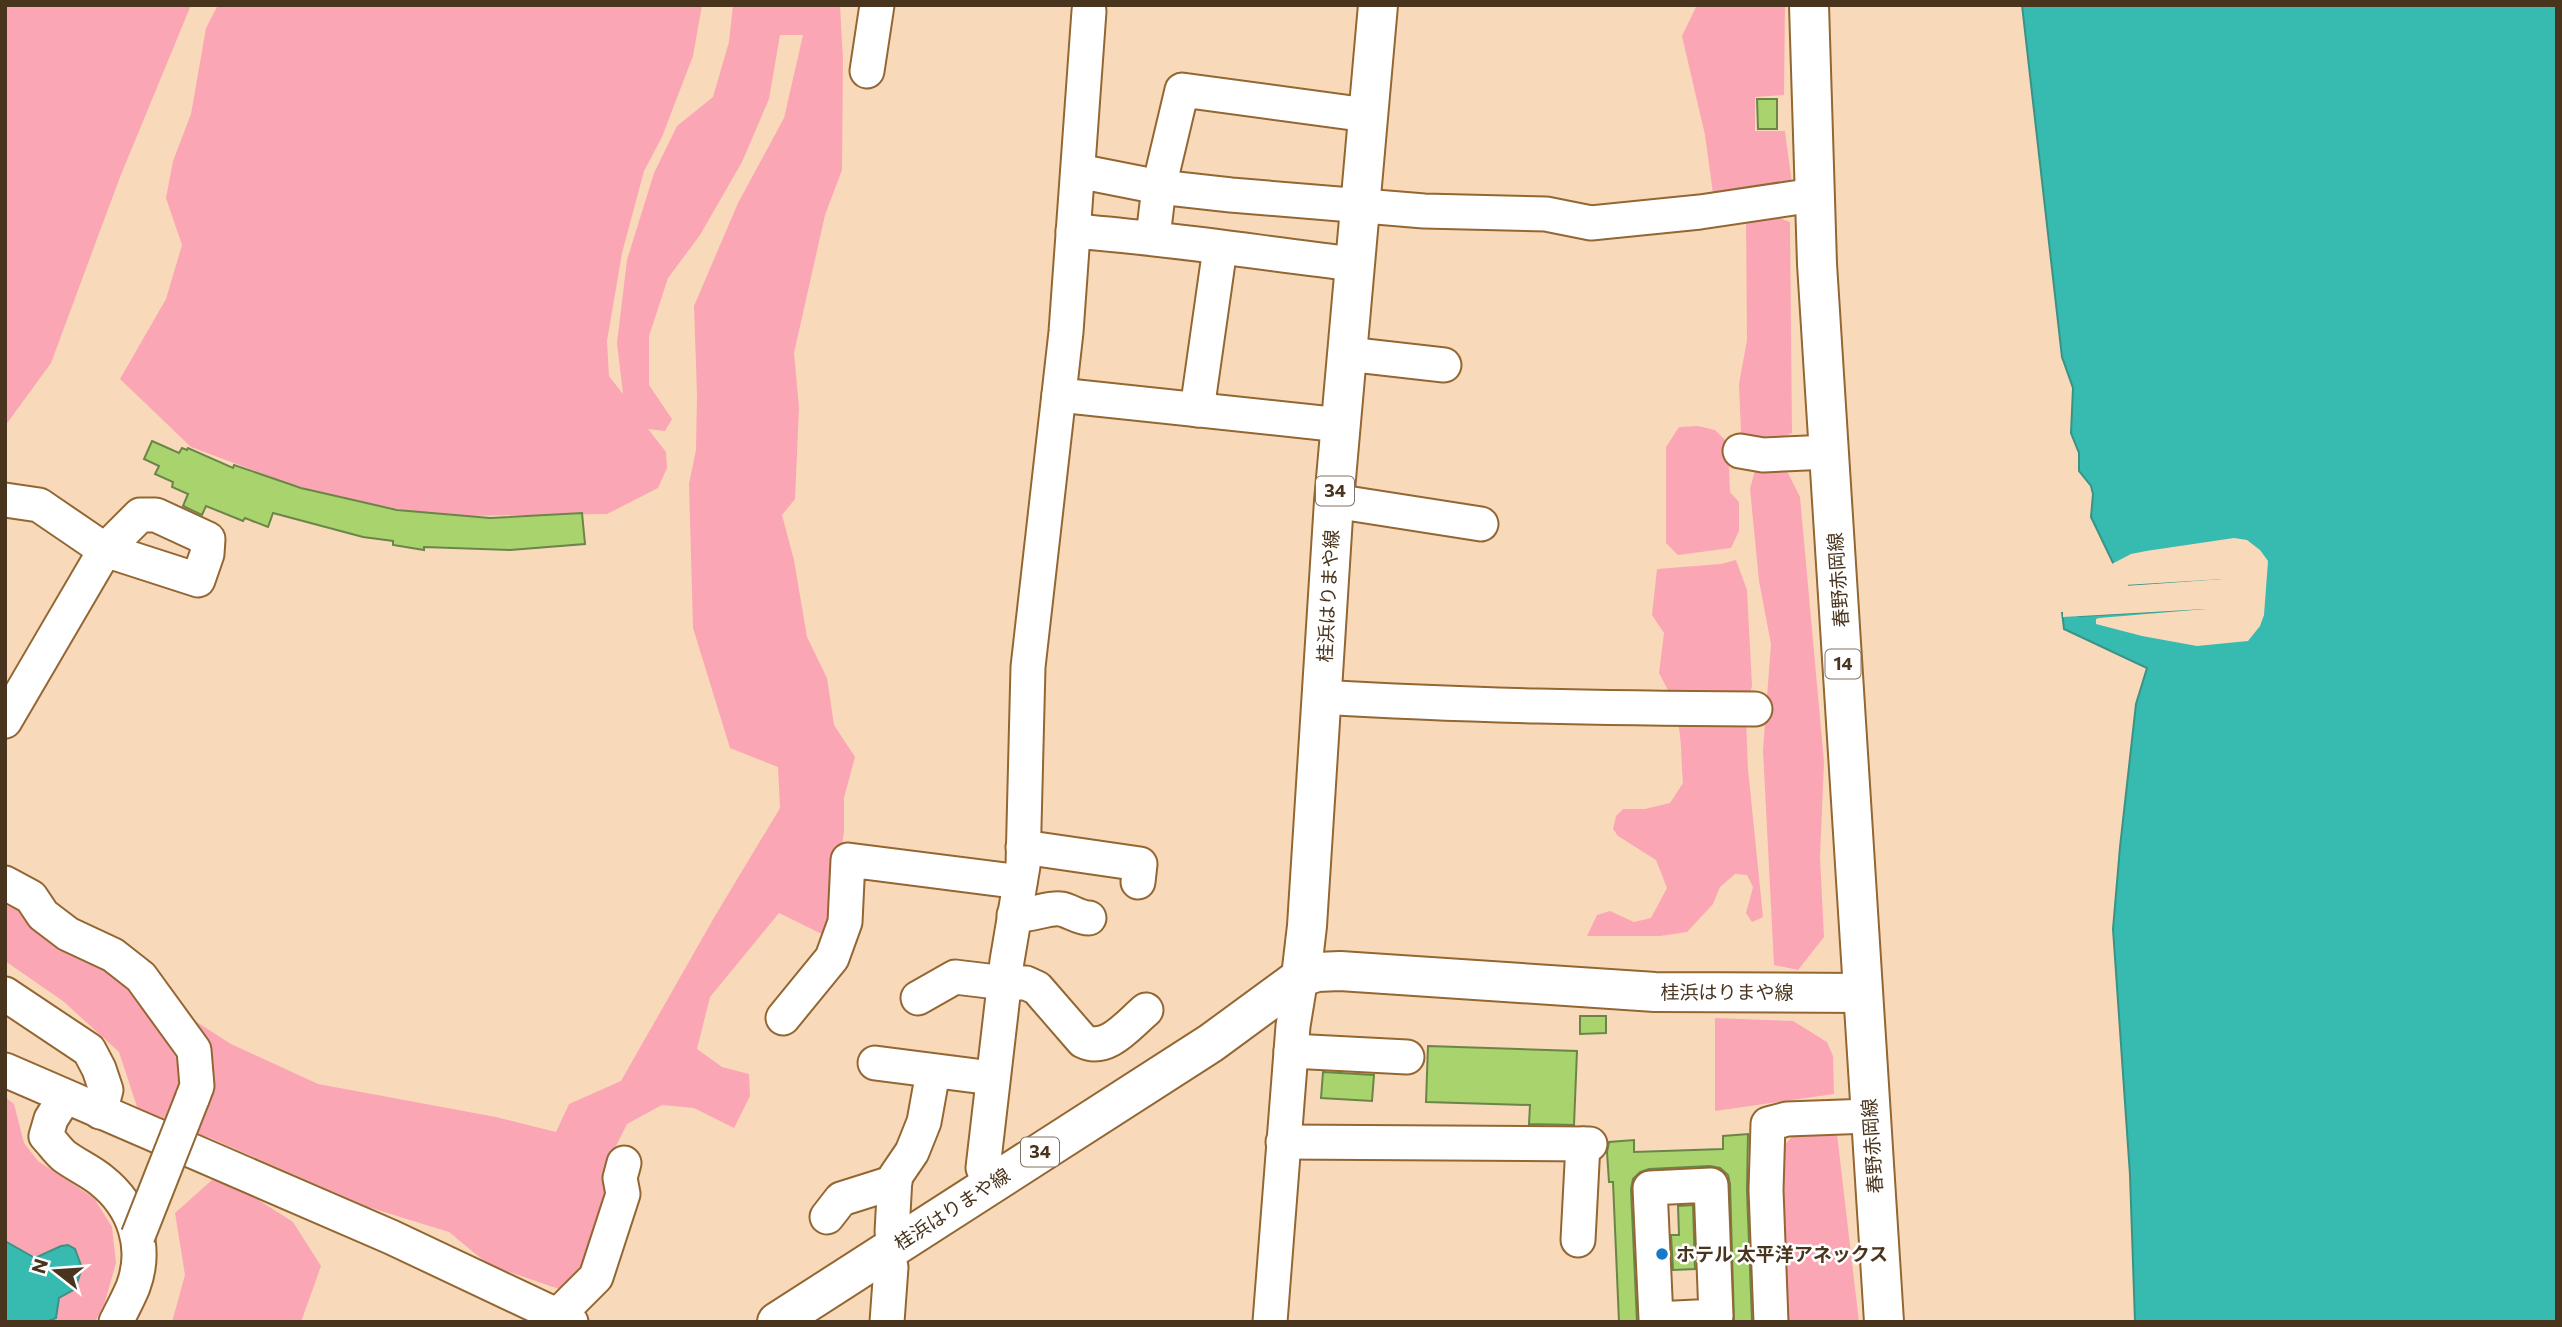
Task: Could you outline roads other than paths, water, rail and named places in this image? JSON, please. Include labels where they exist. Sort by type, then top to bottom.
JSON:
[{"type":"main road","name":"桂浜はりまや線","points":[[1301,977],[1307,926],[1340,425],[1378,5]]},
{"type":"main road","name":"春野赤岡線","points":[[1809,5],[1814,195],[1884,1322]]},
{"type":"main road","name":"桂浜はりまや線","points":[[777,1322],[1211,1043],[1301,977],[1317,971],[1655,992],[1862,993]]},
{"type":"street","points":[[867,71],[877,5]]},
{"type":"street","points":[[990,1184],[983,1168],[992,1078],[1020,882],[1028,667],[1059,395],[1089,11]]},
{"type":"street","points":[[1153,237],[1159,187],[1182,90],[1367,115]]},
{"type":"street","points":[[1078,171],[1159,187],[1424,211],[1546,214],[1591,223],[1700,212],[1814,195]]},
{"type":"street","points":[[1073,231],[1153,237],[1354,264]]},
{"type":"street","points":[[1197,410],[1220,248]]},
{"type":"street","points":[[1347,354],[1444,365]]},
{"type":"street","points":[[1059,395],[1340,425]]},
{"type":"street","points":[[1740,451],[1763,455],[1829,452]]},
{"type":"street","points":[[5,500],[39,505],[105,550],[5,721]]},
{"type":"street","points":[[1334,501],[1481,524]]},
{"type":"street","points":[[1322,697],[1647,710],[1755,709]]},
{"type":"street","points":[[1023,847],[1140,864],[1138,882]]},
{"type":"street","points":[[783,1018],[832,958],[845,922],[848,860],[1020,882]]},
{"type":"street","points":[[5,883],[31,897],[43,915],[68,934],[113,955],[141,977],[194,1049],[197,1086],[138,1236]]},
{"type":"street","points":[[1014,915],[1028,916],[1062,909],[1089,918]]},
{"type":"street","points":[[918,998],[954,977],[1026,983],[1037,988],[1075,1032],[1092,1046],[1105,1044],[1146,1010]]},
{"type":"street","points":[[1270,1322],[1291,1051],[1301,977]]},
{"type":"street","points":[[5,994],[89,1050],[106,1090],[100,1112]]},
{"type":"street","points":[[1291,1051],[1408,1057]]},
{"type":"street","points":[[875,1063],[992,1078]]},
{"type":"street","points":[[5,1070],[391,1237],[565,1318],[596,1277],[623,1194],[620,1178],[624,1163]]},
{"type":"street","points":[[887,1322],[895,1182],[898,1171],[912,1152],[924,1122],[933,1072]]},
{"type":"street","points":[[65,1097],[51,1119],[46,1136],[63,1155],[101,1180],[119,1198],[134,1219],[138,1236],[138,1262],[134,1285],[116,1322]]},
{"type":"street","points":[[1771,1322],[1766,1190],[1768,1124],[1787,1119],[1870,1116]]},
{"type":"street","points":[[1283,1142],[1586,1144],[1578,1240]]},
{"type":"street","points":[[827,1217],[841,1199],[895,1182]]},
{"type":"street","points":[[1713,1251],[1768,1248]]},
{"type":"water","points":[[2022,5],[2557,5],[2557,1322],[2135,1322],[2130,1175],[2113,929],[2136,704],[2147,668],[2064,629],[2062,612],[2080,616],[2230,607],[2227,580],[2129,585],[2114,565],[2091,517],[2093,494],[2091,486],[2079,471],[2079,453],[2071,433],[2073,388],[2062,357]]},
{"type":"water","points":[[5,1241],[35,1258],[61,1246],[68,1245],[75,1249],[82,1268],[75,1289],[59,1298],[56,1318],[46,1322],[5,1322]]},
{"type":"place","name":"ホテル 太平洋アネックス","points":[[1662,1254]]}]
